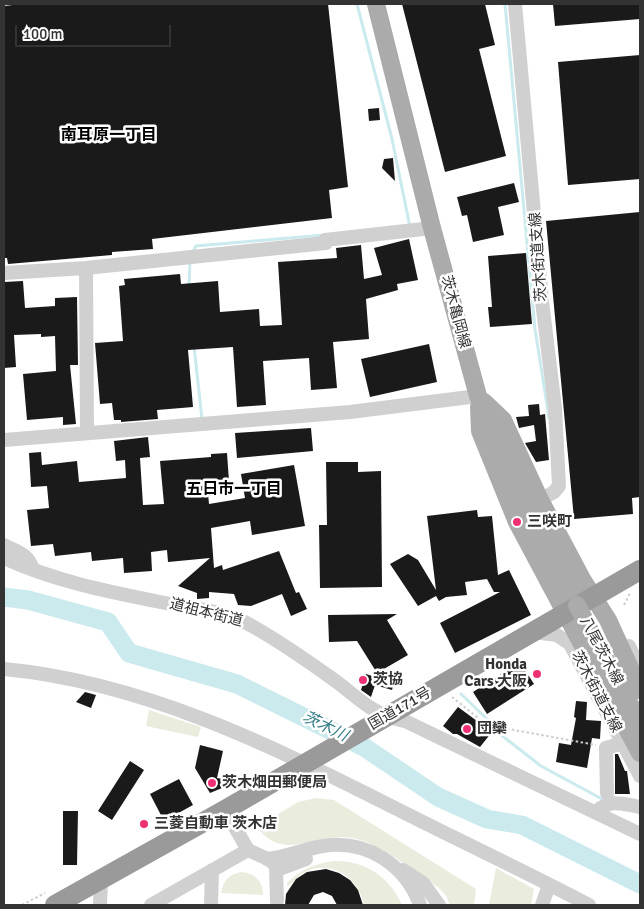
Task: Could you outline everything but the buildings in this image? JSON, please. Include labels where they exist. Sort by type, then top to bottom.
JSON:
[{"type":"highway","name":"国道171号","points":[[54,905],[226,810],[640,570]]},
{"type":"main road","name":"茨木亀岡線","points":[[376,4],[432,228],[478,396],[514,482],[578,605]]},
{"type":"main road","points":[[478,396],[503,420],[540,500],[578,605],[640,753]]},
{"type":"main road","points":[[478,396],[480,431],[517,522],[578,605],[608,620],[640,690]]},
{"type":"main road","name":"八尾茨木線","points":[[578,605],[640,723]]},
{"type":"street","name":"茨木街道支線","points":[[515,4],[542,301],[554,408],[559,486],[540,500]]},
{"type":"street","points":[[4,273],[86,268],[326,243],[326,240],[432,228]]},
{"type":"street","points":[[86,268],[87,432]]},
{"type":"street","points":[[4,440],[350,412],[478,396]]},
{"type":"street","points":[[4,545],[31,560],[33,570]]},
{"type":"street","name":"道祖本街道","points":[[4,558],[46,576],[107,591],[200,609],[238,620],[251,626],[336,682],[381,720]]},
{"type":"street","points":[[578,605],[606,603],[640,669]]},
{"type":"street","name":"茨木街道支線","points":[[533,632],[552,634],[568,642],[640,776]]},
{"type":"street","points":[[4,669],[107,688],[154,701],[313,759],[589,905]]},
{"type":"street","points":[[381,720],[405,721],[640,834]]},
{"type":"street","points":[[607,793],[606,748],[623,743]]},
{"type":"street","points":[[596,812],[603,805],[612,802],[640,807]]},
{"type":"street","points":[[226,810],[248,850],[274,864],[277,870],[277,901]]},
{"type":"street","points":[[267,859],[287,857],[317,847],[342,845],[374,853],[397,869],[410,884],[420,905]]},
{"type":"street","points":[[158,903],[248,850]]},
{"type":"street","points":[[277,870],[322,854],[355,855],[376,863],[390,874],[402,888],[410,905]]},
{"type":"street","points":[[397,869],[406,871],[423,883],[439,905]]},
{"type":"street","points":[[211,905],[212,870]]},
{"type":"street","points":[[100,879],[100,905]]},
{"type":"street","points":[[542,905],[552,886]]},
{"type":"street","points":[[552,886],[559,899],[570,905]]},
{"type":"path","points":[[624,604],[631,591]]},
{"type":"path","points":[[439,686],[488,725],[606,748]]},
{"type":"shaded area","points":[[149,710],[201,727],[198,737],[146,726]]},
{"type":"shaded area","points":[[316,798],[334,800],[476,889],[474,905],[450,905],[446,896],[438,887],[386,852],[363,841],[339,837],[290,845],[278,843],[267,838],[257,827],[298,802]]},
{"type":"shaded area","points":[[345,861],[366,867],[375,872],[391,886],[402,905],[364,905],[357,887],[351,880],[336,870],[327,868],[307,871],[287,887],[287,883],[297,874],[314,865]]},
{"type":"shaded area","points":[[496,868],[534,889],[531,905],[489,905]]},
{"type":"shaded area","points":[[241,872],[254,876],[260,882],[263,895],[221,893],[227,879],[233,874]]},
{"type":"waterway","points":[[357,4],[392,139],[410,227]]},
{"type":"waterway","points":[[505,4],[535,329],[549,418]]},
{"type":"waterway","points":[[192,253],[196,246],[324,235]]},
{"type":"waterway","points":[[189,287],[190,261]]},
{"type":"waterway","points":[[194,346],[202,419]]},
{"type":"waterway","name":"茨木川","points":[[4,597],[28,600],[108,622],[129,653],[237,684],[364,747],[438,797],[487,819],[522,825],[640,884]]},
{"type":"waterway","points":[[461,694],[488,720]]},
{"type":"waterway","points":[[496,731],[541,766],[602,799]]},
{"type":"place","name":"三咲町","points":[[517,522]]},
{"type":"place","name":"Honda Cars 大阪","points":[[537,674]]},
{"type":"place","name":"茨協","points":[[363,680]]},
{"type":"place","name":"団欒","points":[[467,729]]},
{"type":"place","name":"茨木畑田郵便局","points":[[212,783]]},
{"type":"place","name":"三菱自動車 茨木店","points":[[144,824]]},
{"type":"district","name":"南耳原一丁目","points":[[109,136]]},
{"type":"district","name":"五日市一丁目","points":[[234,490]]}]
